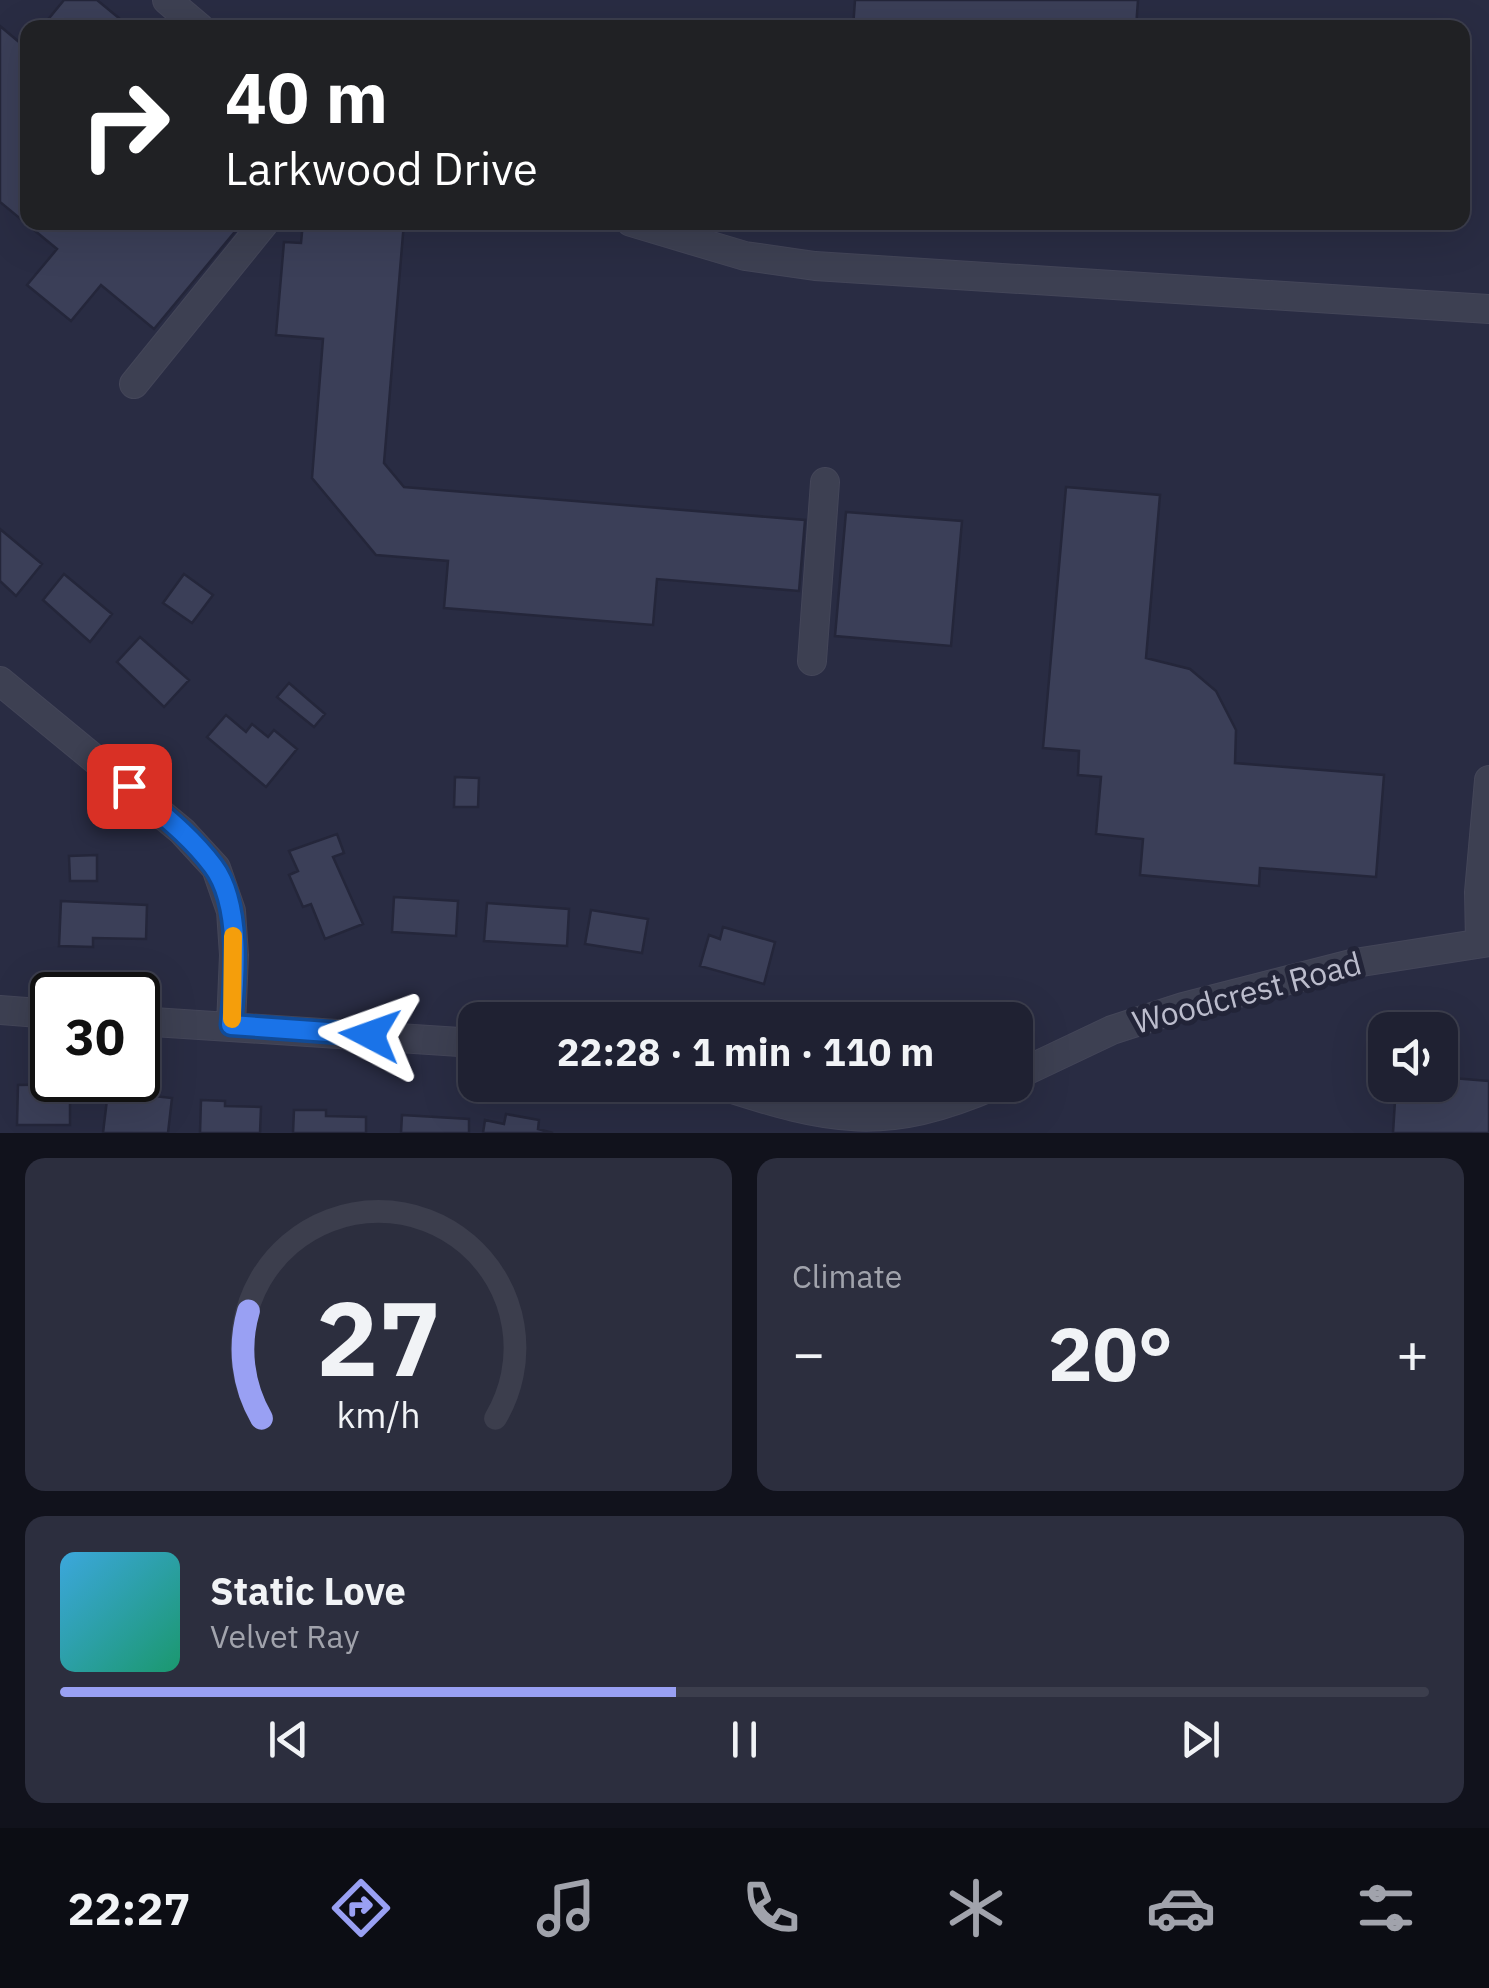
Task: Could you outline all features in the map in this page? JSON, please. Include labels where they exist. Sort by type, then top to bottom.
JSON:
[{"type":"street","points":[[167,0],[191,20]]},
{"type":"street","points":[[134,384],[259,230]]},
{"type":"street","points":[[658,230],[746,256],[815,266],[1489,309]]},
{"type":"street","points":[[812,661],[825,482]]},
{"type":"street","points":[[0,680],[182,831],[216,868],[231,911],[231,1025]]},
{"type":"street","points":[[1485,942],[1480,877],[1489,780]]},
{"type":"street","name":"Woodcrest Road","points":[[1033,1067],[1112,1030],[1182,1007],[1355,963],[1485,942]]},
{"type":"street","points":[[0,1010],[30,1012]]},
{"type":"street","points":[[160,1021],[458,1042]]},
{"type":"street","points":[[777,1102],[850,1118],[918,1114],[956,1102]]},
{"type":"building","points":[[64,0],[97,0],[121,20],[48,20]]},
{"type":"building","points":[[855,0],[1138,0],[1137,20],[854,20]]},
{"type":"building","points":[[0,26],[20,43],[20,218],[0,202]]},
{"type":"building","points":[[34,230],[236,230],[154,329],[101,285],[71,321],[27,285],[57,249]]},
{"type":"building","points":[[302,230],[403,230],[384,463],[404,487],[805,520],[799,591],[657,579],[653,625],[444,608],[448,561],[376,555],[312,478],[323,339],[276,335],[284,242],[301,243]]},
{"type":"building","points":[[1066,487],[1160,495],[1146,658],[1190,669],[1216,691],[1236,730],[1235,763],[1384,775],[1376,877],[1260,868],[1259,886],[1140,875],[1143,839],[1096,834],[1101,777],[1078,775],[1079,751],[1043,748]]},
{"type":"building","points":[[846,512],[962,521],[951,646],[835,636]]},
{"type":"building","points":[[0,529],[42,564],[16,596],[0,581]]},
{"type":"building","points":[[64,574],[112,614],[90,642],[43,600]]},
{"type":"building","points":[[184,574],[213,595],[192,623],[163,603]]},
{"type":"building","points":[[140,637],[189,680],[164,707],[117,662]]},
{"type":"building","points":[[289,683],[325,714],[314,727],[277,697]]},
{"type":"building","points":[[226,715],[246,732],[252,724],[268,737],[274,730],[297,749],[266,787],[207,737]]},
{"type":"building","points":[[455,777],[479,778],[478,807],[454,807]]},
{"type":"building","points":[[337,834],[344,853],[333,857],[363,924],[325,939],[311,904],[303,907],[289,875],[298,871],[289,851]]},
{"type":"building","points":[[97,855],[97,881],[70,881],[69,856]]},
{"type":"building","points":[[394,897],[458,901],[456,936],[392,932]]},
{"type":"building","points":[[61,901],[147,905],[146,939],[93,938],[93,947],[59,946]]},
{"type":"building","points":[[487,903],[569,909],[567,946],[484,941]]},
{"type":"building","points":[[591,910],[648,919],[642,953],[585,944]]},
{"type":"building","points":[[723,927],[775,942],[764,984],[700,966],[709,935],[720,939]]},
{"type":"building","points":[[1458,1078],[1489,1081],[1489,1133],[1393,1133],[1395,1102],[1458,1102]]},
{"type":"building","points":[[18,1085],[30,1085],[30,1102],[70,1102],[70,1125],[17,1125]]},
{"type":"building","points":[[160,1097],[172,1098],[168,1133],[103,1133],[107,1102],[160,1102]]},
{"type":"building","points":[[201,1100],[225,1101],[225,1106],[261,1107],[260,1133],[200,1133]]},
{"type":"building","points":[[294,1110],[326,1110],[326,1116],[366,1117],[366,1133],[293,1133]]},
{"type":"building","points":[[506,1114],[539,1120],[538,1129],[553,1133],[483,1133],[485,1120],[504,1124]]},
{"type":"building","points":[[402,1115],[469,1119],[469,1133],[401,1133]]},
{"type":"slow traffic","points":[[232,1019],[233,936]]},
{"type":"route","points":[[129,786],[182,831],[216,868],[226,890],[234,955],[231,1025],[370,1035]]}]
